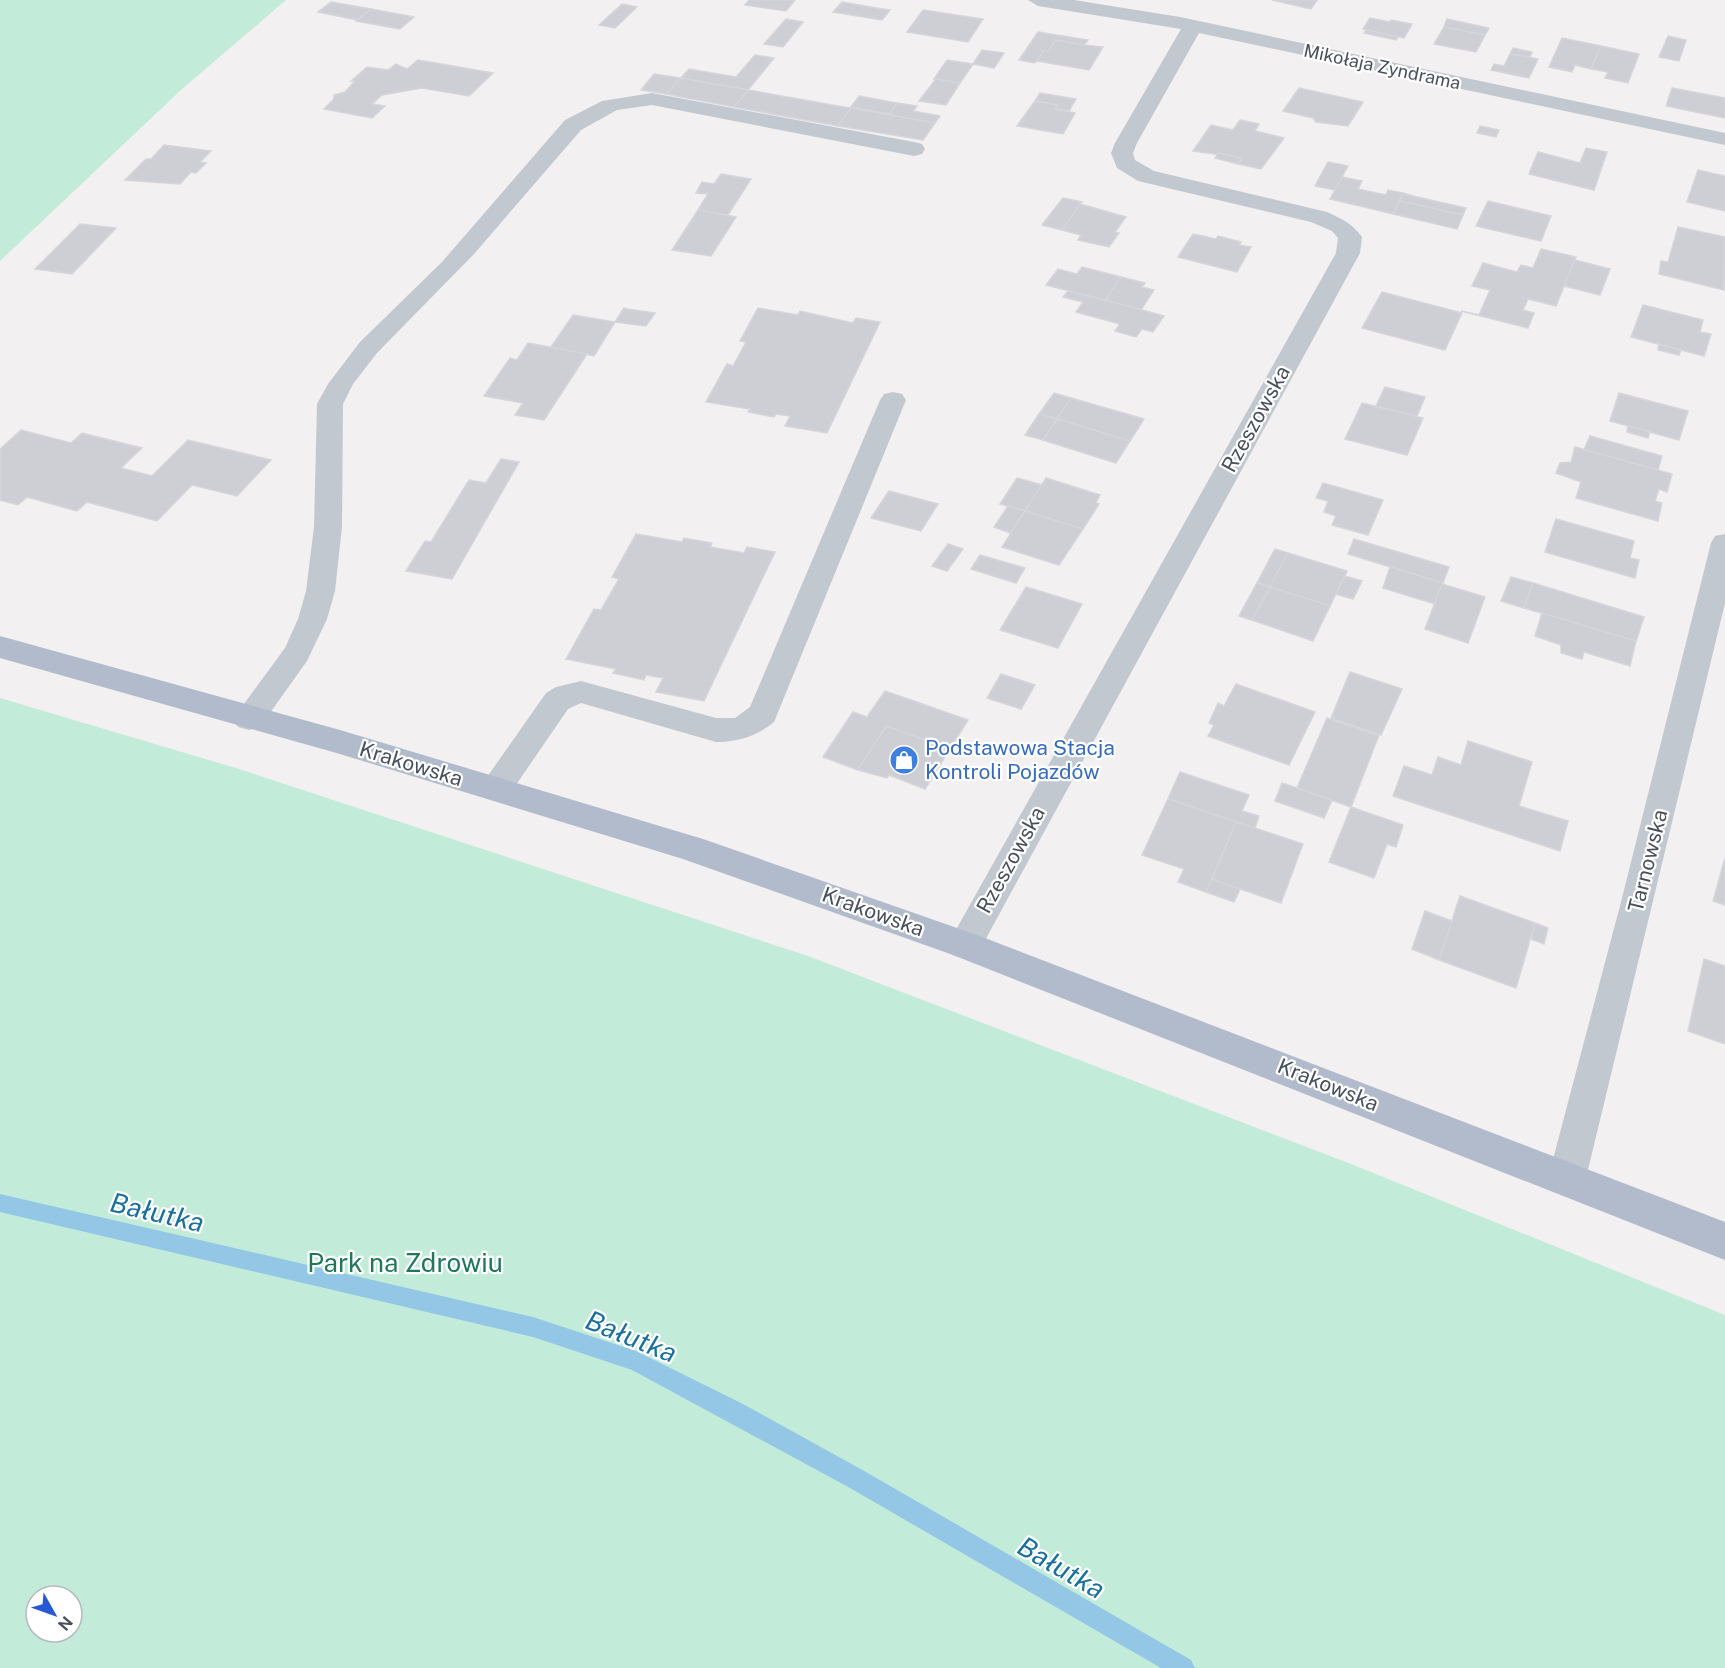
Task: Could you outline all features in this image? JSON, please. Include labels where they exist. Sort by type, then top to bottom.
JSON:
[{"type":"main road","name":"Krakowska","points":[[0,647],[249,719],[340,742],[691,848],[965,945],[1725,1241]]},
{"type":"street","name":"Mikołaja Zyndrama","points":[[1038,0],[1186,19],[1725,139]]},
{"type":"street","name":"Rzeszowska","points":[[965,945],[1348,253],[1350,237],[1340,226],[1319,217],[1146,176],[1125,163],[1122,153],[1126,143],[1186,19]]},
{"type":"street","points":[[249,719],[295,656],[313,618],[324,562],[330,404],[337,389],[355,362],[451,266],[573,125],[591,112],[608,105],[632,99],[652,99],[914,149]]},
{"type":"street","points":[[496,789],[557,701],[567,694],[581,692],[716,730],[736,731],[751,725],[763,714],[893,400]]},
{"type":"street","name":"Tarnowska","points":[[1567,1178],[1638,902],[1725,543]]},
{"type":"green space","points":[[0,0],[286,0],[182,89],[0,261]]},
{"type":"green space","name":"Park na Zdrowiu","points":[[0,698],[239,769],[808,956],[1351,1164],[1725,1315],[1725,1668],[0,1668]]},
{"type":"building","points":[[749,0],[795,0],[786,11],[745,5]]},
{"type":"building","points":[[1272,0],[1317,0],[1311,9]]},
{"type":"building","points":[[331,2],[371,9],[357,20],[318,12]]},
{"type":"building","points":[[842,2],[890,10],[882,20],[833,12]]},
{"type":"building","points":[[622,4],[637,7],[615,28],[599,25]]},
{"type":"building","points":[[371,9],[414,17],[400,29],[356,21]]},
{"type":"building","points":[[923,10],[983,19],[968,42],[907,32]]},
{"type":"building","points":[[1370,18],[1412,24],[1404,38],[1363,29]]},
{"type":"building","points":[[786,19],[803,22],[783,47],[764,44]]},
{"type":"building","points":[[1447,19],[1489,28],[1485,35],[1444,27]]},
{"type":"building","points":[[1444,27],[1485,35],[1476,52],[1434,44]]},
{"type":"building","points":[[1366,30],[1398,37],[1396,40],[1364,33]]},
{"type":"building","points":[[1038,32],[1088,40],[1084,45],[1055,40],[1048,52],[1043,51],[1035,63],[1019,60]]},
{"type":"building","points":[[1668,36],[1686,40],[1679,61],[1659,57]]},
{"type":"building","points":[[1562,38],[1601,46],[1591,69],[1575,65],[1572,72],[1549,67]]},
{"type":"building","points":[[1055,40],[1103,47],[1089,70],[1037,61],[1043,51],[1048,52]]},
{"type":"building","points":[[1601,46],[1639,54],[1628,83],[1605,78],[1608,72],[1591,69]]},
{"type":"building","points":[[1513,48],[1532,52],[1530,58],[1510,54]]},
{"type":"building","points":[[982,50],[1004,53],[994,68],[973,64]]},
{"type":"building","points":[[1510,54],[1538,59],[1529,78],[1491,70],[1494,64],[1504,66]]},
{"type":"building","points":[[755,55],[774,58],[748,90],[681,78],[689,69],[736,77]]},
{"type":"building","points":[[418,60],[493,73],[469,96],[422,88],[382,95],[372,104],[385,106],[372,118],[324,109],[334,99],[334,95],[345,92],[355,81],[351,81],[367,67],[388,70],[396,64],[407,69]]},
{"type":"building","points":[[947,60],[973,64],[960,83],[934,79]]},
{"type":"building","points":[[654,74],[681,78],[666,94],[641,90]]},
{"type":"building","points":[[681,78],[748,90],[734,107],[666,94]]},
{"type":"building","points":[[936,79],[960,83],[946,105],[919,101]]},
{"type":"building","points":[[1299,88],[1363,102],[1348,126],[1316,122],[1313,118],[1283,111]]},
{"type":"building","points":[[1672,88],[1725,98],[1725,118],[1666,106]]},
{"type":"building","points":[[748,90],[851,108],[838,126],[734,107]]},
{"type":"building","points":[[1040,93],[1076,99],[1069,111],[1055,109],[1057,105],[1035,101]]},
{"type":"building","points":[[859,96],[897,103],[890,114],[851,107]]},
{"type":"building","points":[[1035,101],[1057,105],[1055,109],[1075,113],[1063,134],[1017,126]]},
{"type":"building","points":[[897,103],[917,106],[913,111],[940,116],[935,123],[890,115]]},
{"type":"building","points":[[851,108],[935,123],[923,140],[838,126]]},
{"type":"building","points":[[1240,120],[1259,124],[1255,131],[1284,138],[1261,169],[1238,164],[1242,158],[1193,151],[1211,125],[1233,130]]},
{"type":"building","points":[[1480,126],[1499,130],[1496,137],[1477,133]]},
{"type":"building","points":[[164,145],[211,151],[200,162],[206,163],[196,173],[191,172],[180,184],[125,180],[146,159],[151,159]]},
{"type":"building","points":[[1586,148],[1607,152],[1594,190],[1529,174],[1538,152],[1580,163]]},
{"type":"building","points":[[1219,153],[1242,158],[1238,164],[1215,158]]},
{"type":"building","points":[[1328,162],[1348,166],[1335,190],[1315,186]]},
{"type":"building","points":[[1698,170],[1725,176],[1725,211],[1687,202]]},
{"type":"building","points":[[721,174],[751,179],[728,215],[698,210],[708,194],[696,193],[702,182],[714,184]]},
{"type":"building","points":[[1342,177],[1362,181],[1358,189],[1386,195],[1388,190],[1403,193],[1393,214],[1330,199]]},
{"type":"building","points":[[1403,193],[1466,208],[1463,215],[1400,201]]},
{"type":"building","points":[[1063,198],[1082,202],[1062,230],[1042,225]]},
{"type":"building","points":[[1400,201],[1463,215],[1457,229],[1393,214]]},
{"type":"building","points":[[1488,201],[1551,216],[1541,241],[1476,226]]},
{"type":"building","points":[[1080,204],[1126,217],[1115,232],[1119,233],[1109,247],[1078,240],[1081,235],[1062,230]]},
{"type":"building","points":[[698,210],[736,217],[711,256],[672,250]]},
{"type":"building","points":[[80,224],[116,228],[72,274],[35,269]]},
{"type":"building","points":[[1678,227],[1725,237],[1724,290],[1659,274],[1661,261],[1668,262]]},
{"type":"building","points":[[1193,234],[1216,239],[1218,236],[1241,242],[1239,245],[1251,247],[1237,272],[1178,257]]},
{"type":"building","points":[[1541,249],[1576,257],[1556,306],[1528,299],[1523,310],[1534,313],[1528,328],[1461,311],[1479,315],[1490,290],[1472,286],[1483,263],[1517,272],[1521,265],[1533,268]]},
{"type":"building","points":[[1575,260],[1610,269],[1600,295],[1564,286]]},
{"type":"building","points":[[1082,267],[1121,277],[1105,300],[1046,285],[1058,269],[1077,274]]},
{"type":"building","points":[[1121,277],[1145,283],[1142,287],[1154,290],[1141,310],[1105,300]]},
{"type":"building","points":[[1068,291],[1164,316],[1153,332],[1142,329],[1136,337],[1115,331],[1120,324],[1076,312],[1083,302],[1063,297]]},
{"type":"building","points":[[1382,292],[1462,313],[1445,350],[1362,328]]},
{"type":"building","points":[[1643,305],[1703,320],[1700,332],[1711,334],[1704,356],[1631,337]]},
{"type":"building","points":[[624,308],[655,313],[646,326],[615,322]]},
{"type":"building","points":[[758,308],[798,315],[800,311],[853,323],[856,318],[880,322],[827,433],[785,426],[790,416],[776,414],[774,417],[748,412],[750,409],[706,402],[727,364],[733,366],[746,342],[740,341]]},
{"type":"building","points":[[573,315],[615,322],[594,356],[551,347]]},
{"type":"building","points":[[528,343],[587,354],[544,420],[515,415],[523,403],[484,396],[510,358],[517,360]]},
{"type":"building","points":[[1659,344],[1681,350],[1679,355],[1658,350]]},
{"type":"building","points":[[1385,387],[1425,397],[1417,416],[1376,406]]},
{"type":"building","points":[[1054,393],[1071,398],[1057,419],[1039,414]]},
{"type":"building","points":[[1619,393],[1688,411],[1679,440],[1610,421]]},
{"type":"building","points":[[1071,398],[1144,419],[1130,441],[1057,419]]},
{"type":"building","points":[[1362,403],[1423,418],[1407,455],[1345,439]]},
{"type":"building","points":[[1039,414],[1057,419],[1043,440],[1025,435]]},
{"type":"building","points":[[1057,419],[1130,441],[1116,463],[1043,440]]},
{"type":"building","points":[[1628,426],[1650,432],[1648,438],[1627,432]]},
{"type":"building","points":[[21,430],[71,443],[82,433],[142,448],[121,468],[152,476],[188,440],[271,460],[237,496],[192,485],[157,521],[87,502],[77,511],[27,497],[18,505],[0,500],[0,449]]},
{"type":"building","points":[[1590,436],[1662,456],[1658,470],[1584,450]]},
{"type":"building","points":[[1575,447],[1672,474],[1667,492],[1659,489],[1655,501],[1662,503],[1658,521],[1576,498],[1581,482],[1556,473],[1560,463],[1571,462]]},
{"type":"building","points":[[501,459],[519,462],[452,579],[406,571],[425,541],[431,542],[469,480],[486,483]]},
{"type":"building","points":[[1017,478],[1042,485],[1025,511],[1000,504]]},
{"type":"building","points":[[1046,478],[1100,495],[1096,503],[1099,504],[1083,529],[1025,511]]},
{"type":"building","points":[[1323,483],[1383,500],[1368,535],[1332,525],[1336,516],[1324,512],[1328,501],[1316,498]]},
{"type":"building","points":[[889,491],[938,504],[921,531],[871,518]]},
{"type":"building","points":[[1008,506],[1025,511],[1011,533],[994,527]]},
{"type":"building","points":[[1025,511],[1083,529],[1059,565],[1002,547]]},
{"type":"building","points":[[1556,519],[1634,541],[1630,558],[1639,560],[1635,578],[1545,552]]},
{"type":"building","points":[[636,534],[682,542],[684,538],[712,543],[710,547],[744,553],[747,547],[775,552],[704,701],[656,692],[663,678],[646,675],[644,680],[613,673],[616,669],[566,659],[594,609],[601,610],[619,579],[612,577]]},
{"type":"building","points":[[1354,539],[1449,567],[1443,583],[1348,554]]},
{"type":"building","points":[[948,544],[963,549],[947,571],[932,566]]},
{"type":"building","points":[[1275,549],[1288,553],[1270,587],[1257,583]]},
{"type":"building","points":[[1288,553],[1347,571],[1330,606],[1270,587]]},
{"type":"building","points":[[980,555],[1025,568],[1016,583],[971,569]]},
{"type":"building","points":[[1390,567],[1443,583],[1435,604],[1383,588]]},
{"type":"building","points":[[1345,576],[1362,581],[1353,599],[1336,594]]},
{"type":"building","points":[[1511,577],[1533,583],[1524,608],[1501,601]]},
{"type":"building","points":[[1257,583],[1270,587],[1252,620],[1239,616]]},
{"type":"building","points":[[1533,583],[1644,617],[1636,641],[1524,608]]},
{"type":"building","points":[[1442,584],[1485,597],[1468,643],[1425,629]]},
{"type":"building","points":[[1026,587],[1082,604],[1058,648],[1000,630]]},
{"type":"building","points":[[1270,587],[1330,606],[1313,641],[1252,620]]},
{"type":"building","points":[[1542,613],[1636,641],[1630,666],[1584,652],[1582,659],[1561,653],[1561,645],[1535,636]]},
{"type":"building","points":[[1350,672],[1402,689],[1381,735],[1331,718]]},
{"type":"building","points":[[1001,674],[1035,685],[1021,709],[987,698]]},
{"type":"building","points":[[1236,684],[1315,712],[1289,765],[1208,736],[1214,725],[1209,723],[1218,703],[1224,706]]},
{"type":"building","points":[[885,691],[968,720],[950,749],[886,726],[858,770],[823,757],[853,712],[867,717]]},
{"type":"building","points":[[1327,718],[1379,735],[1351,807],[1297,788]]},
{"type":"building","name":"Podstawowa Stacja Kontroli Pojazdów","points":[[886,726],[950,749],[925,789],[889,775],[887,778],[858,770]]},
{"type":"building","points":[[1468,741],[1532,762],[1519,806],[1568,821],[1560,851],[1393,796],[1404,766],[1432,775],[1438,757],[1461,765]]},
{"type":"building","points":[[1180,772],[1249,795],[1242,811],[1259,816],[1255,828],[1168,799]]},
{"type":"building","points":[[1282,783],[1332,800],[1324,818],[1275,801]]},
{"type":"building","points":[[1168,799],[1236,822],[1206,892],[1178,882],[1184,869],[1142,855]]},
{"type":"building","points":[[1351,807],[1403,825],[1396,847],[1387,844],[1374,878],[1329,862]]},
{"type":"building","points":[[1236,822],[1303,844],[1281,903],[1212,879]]},
{"type":"building","points":[[1725,858],[1725,905],[1713,901]]},
{"type":"building","points":[[1212,879],[1240,889],[1234,902],[1206,892]]},
{"type":"building","points":[[1460,896],[1535,923],[1516,988],[1439,960]]},
{"type":"building","points":[[1425,911],[1452,921],[1439,960],[1412,949]]},
{"type":"building","points":[[1535,923],[1548,928],[1544,944],[1531,939]]},
{"type":"building","points":[[1704,959],[1725,966],[1725,1044],[1688,1031]]},
{"type":"waterway","name":"Bałutka","points":[[0,1203],[533,1327],[636,1361],[735,1412],[858,1480],[1183,1668]]},
{"type":"place","name":"Podstawowa Stacja Kontroli Pojazdów","points":[[904,760]]}]
